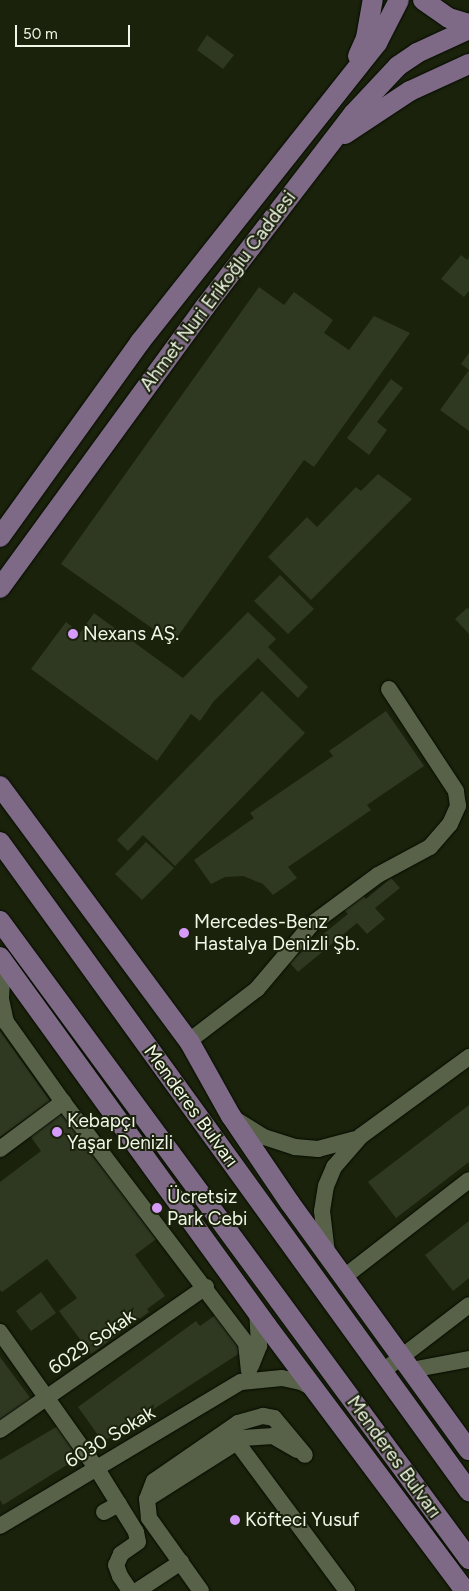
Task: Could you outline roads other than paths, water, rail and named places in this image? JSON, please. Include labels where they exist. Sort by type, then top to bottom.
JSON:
[{"type":"main road","points":[[347,83],[366,38],[373,0]]},
{"type":"main road","name":"Ahmet Nuri Erikoğlu Caddesi","points":[[0,537],[140,342],[377,43],[399,0]]},
{"type":"main road","points":[[423,0],[449,18],[469,24]]},
{"type":"main road","name":"Ahmet Nuri Erikoğlu Caddesi","points":[[0,588],[205,307],[329,145],[382,80],[398,66],[469,29]]},
{"type":"main road","points":[[329,145],[410,91],[469,64]]},
{"type":"main road","points":[[0,791],[189,1041],[231,1116],[469,1450]]},
{"type":"main road","name":"Menderes Bulvarı","points":[[0,842],[469,1492]]},
{"type":"main road","name":"Menderes Bulvarı","points":[[0,921],[469,1558]]},
{"type":"main road","points":[[2,959],[256,1310],[460,1585]]},
{"type":"main road","points":[[344,1277],[383,1371]]},
{"type":"main road","points":[[427,1501],[460,1585]]},
{"type":"street","points":[[189,1041],[257,989],[312,924],[371,880],[430,847],[450,824],[458,806],[456,791],[389,689]]},
{"type":"street","points":[[2,959],[1,998],[6,1022],[63,1102],[246,1343],[245,1376]]},
{"type":"street","points":[[327,1253],[322,1228],[326,1186],[334,1167],[361,1136],[469,1057]]},
{"type":"street","points":[[0,1149],[63,1102]]},
{"type":"street","points":[[231,1116],[264,1137],[306,1149],[337,1146],[361,1136]]},
{"type":"street","points":[[344,1277],[469,1180]]},
{"type":"street","name":"6029 Sokak","points":[[0,1430],[206,1288]]},
{"type":"street","points":[[406,1363],[469,1304]]},
{"type":"street","points":[[245,1376],[259,1346],[256,1310]]},
{"type":"street","points":[[0,1332],[48,1396],[97,1469],[138,1538],[136,1545],[121,1554],[116,1565],[120,1576],[130,1591]]},
{"type":"street","points":[[383,1371],[406,1363],[469,1359]]},
{"type":"street","name":"6030 Sokak","points":[[0,1526],[97,1469],[245,1376],[282,1378],[301,1382],[316,1390]]},
{"type":"street","points":[[147,1499],[236,1441],[255,1436],[273,1436],[305,1455],[274,1418],[262,1416],[252,1418],[207,1443],[154,1481],[147,1499],[149,1518],[201,1591]]},
{"type":"street","points":[[236,1441],[347,1591]]},
{"type":"street","points":[[104,1512],[119,1504]]},
{"type":"street","points":[[138,1591],[181,1562]]},
{"type":"place","name":"Nexans AŞ.","points":[[73,634]]},
{"type":"place","name":"Mercedes-Benz Hastalya Denizli Şb.","points":[[184,933]]},
{"type":"place","name":"Kebapçı Yaşar Denizli","points":[[57,1132]]},
{"type":"place","name":"Ücretsiz Park Cebi","points":[[157,1208]]},
{"type":"place","name":"Köfteci Yusuf","points":[[235,1520]]}]
